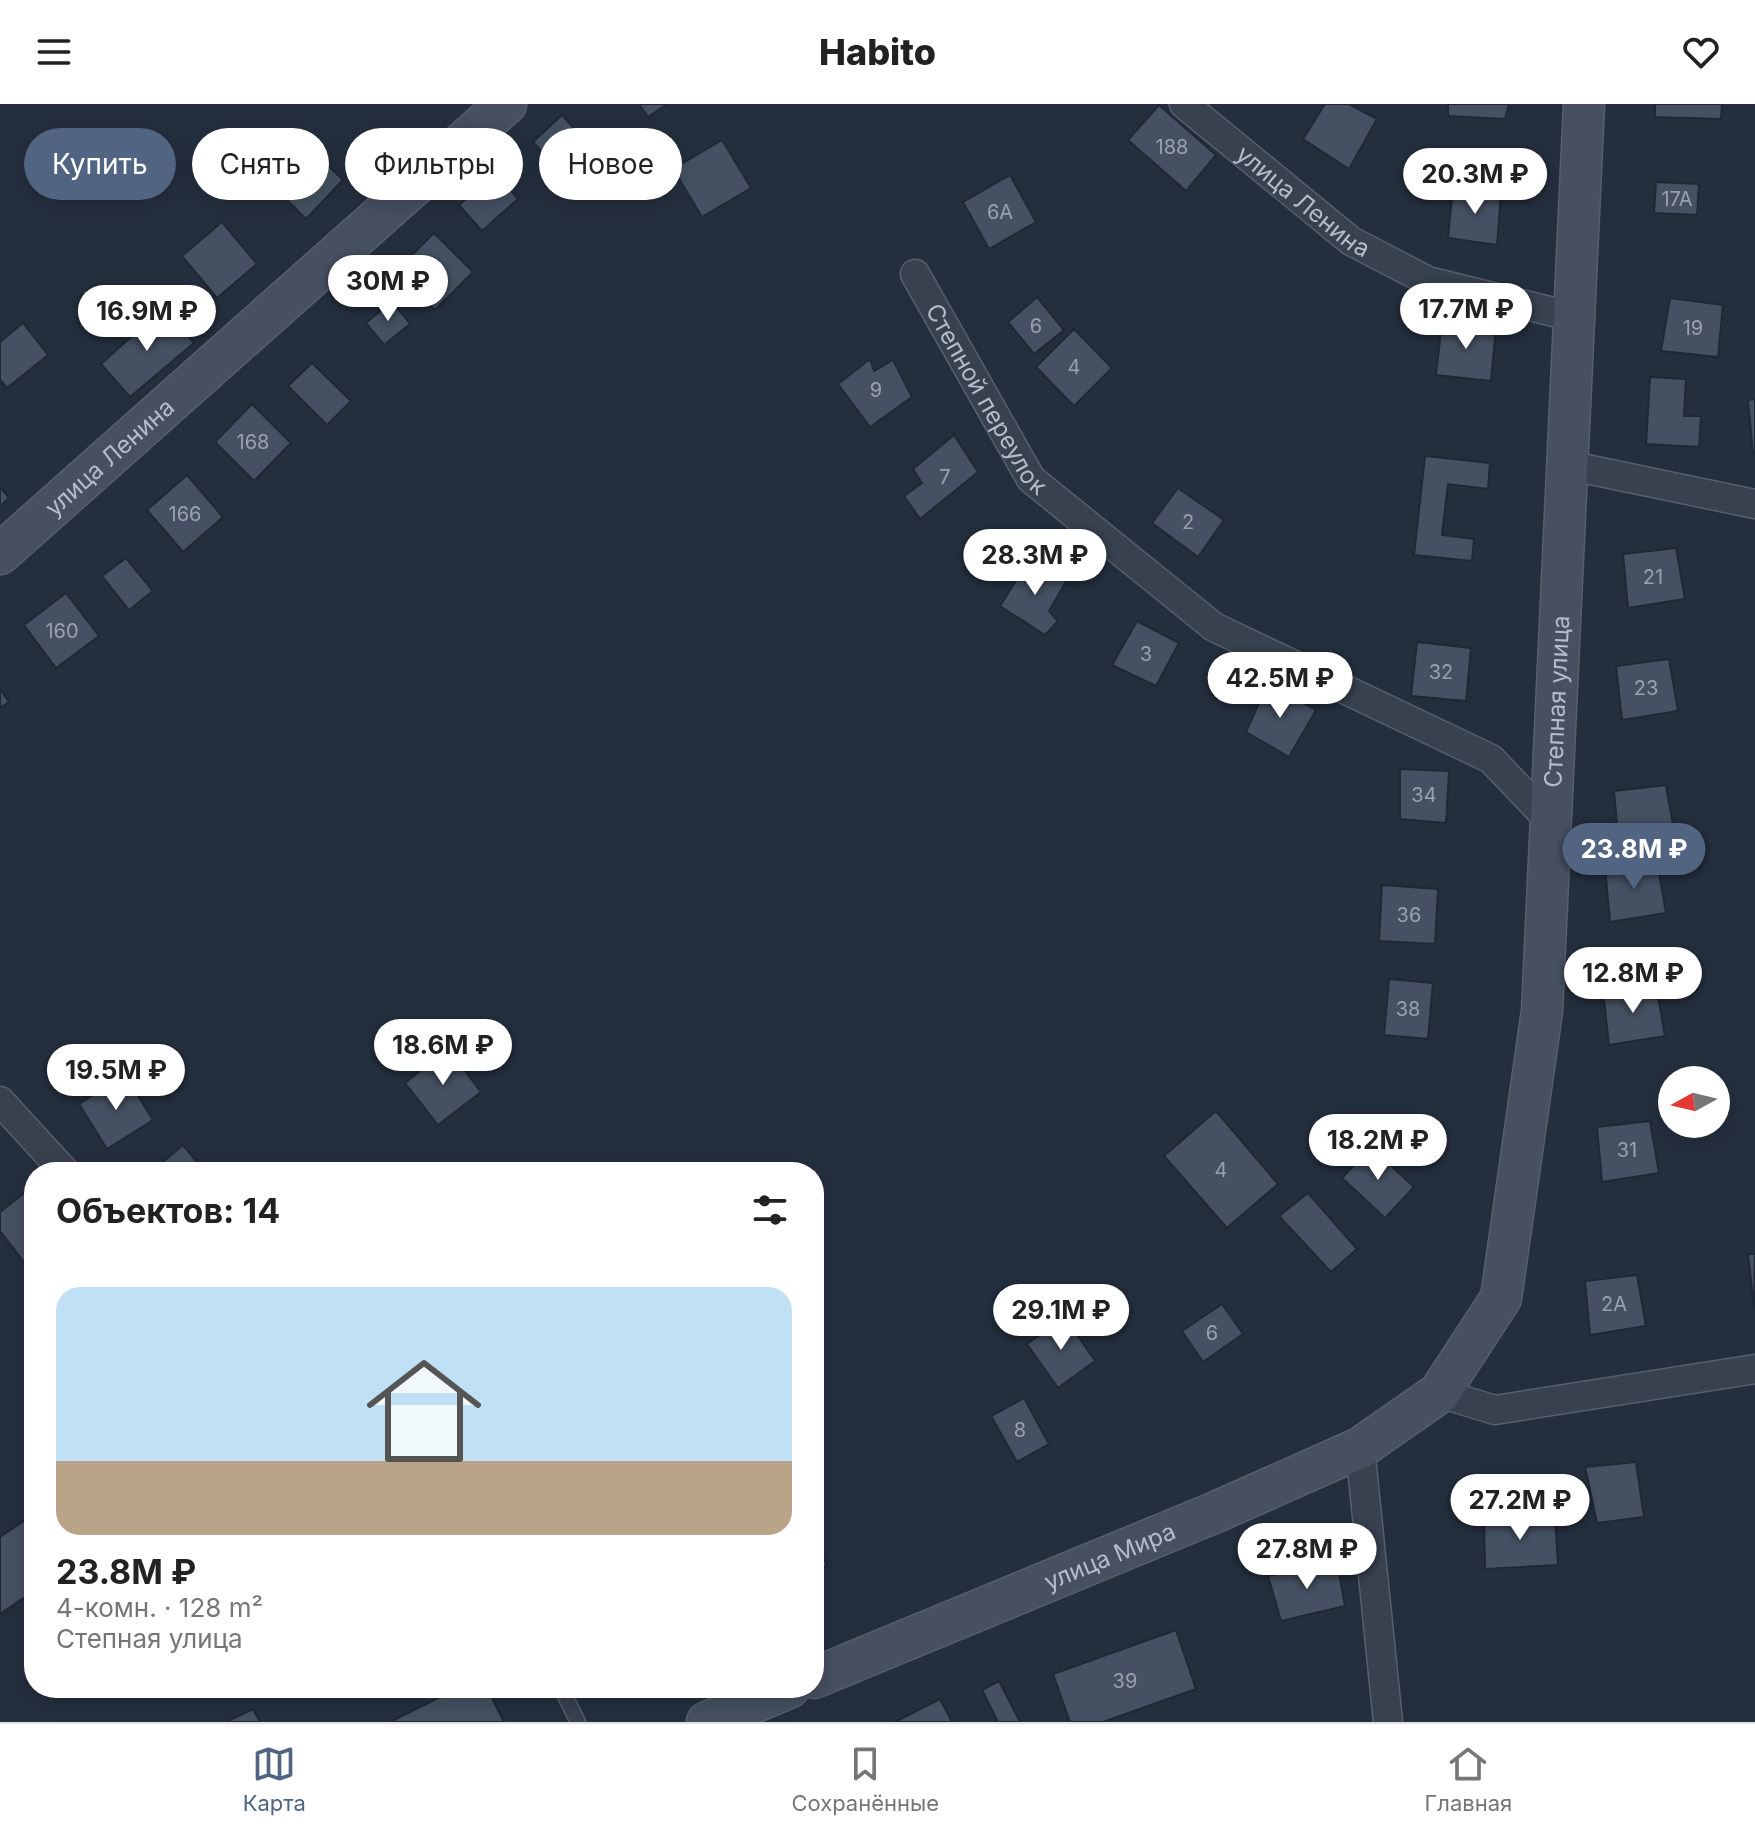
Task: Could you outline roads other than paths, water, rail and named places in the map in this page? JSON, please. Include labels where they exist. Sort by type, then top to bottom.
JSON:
[{"type":"main road","name":"улица Ленина","points":[[0,554],[506,104]]},
{"type":"main road","name":"Степная улица","points":[[1501,1298],[1542,1011],[1584,104]]},
{"type":"main road","name":"улица Мира","points":[[824,1674],[1216,1512],[1360,1448],[1439,1393],[1501,1298]]},
{"type":"main road","points":[[707,1722],[765,1698]]},
{"type":"street","name":"улица Ленина","points":[[1184,104],[1351,241],[1428,281],[1574,317]]},
{"type":"street","name":"Степной переулок","points":[[915,274],[1031,479],[1214,627],[1491,759],[1550,821]]},
{"type":"street","points":[[1567,465],[1755,504]]},
{"type":"street","points":[[0,1101],[56,1162]]},
{"type":"street","points":[[1439,1393],[1495,1410],[1755,1369]]},
{"type":"street","points":[[1360,1448],[1388,1722]]},
{"type":"lane","points":[[566,1698],[578,1722]]}]
